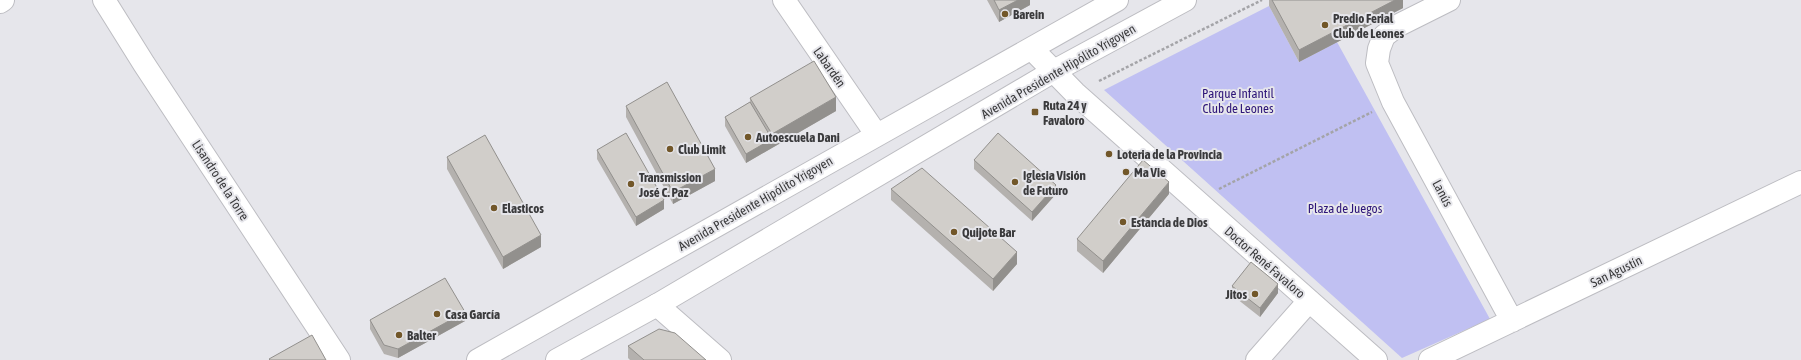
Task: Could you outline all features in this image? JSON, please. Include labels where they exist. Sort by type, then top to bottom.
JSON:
[{"type":"street","name":"Lisandro de la Torre","points":[[104,0],[152,77],[339,360]]},
{"type":"street","name":"Labardén","points":[[784,0],[876,134]]},
{"type":"street","name":"Avenida Presidente Hipólito Yrigoyen","points":[[478,360],[876,134],[1032,49],[1117,0]]},
{"type":"street","name":"Avenida Presidente Hipólito Yrigoyen","points":[[557,360],[656,305],[1054,71],[1185,0]]},
{"type":"street","name":"Lanús","points":[[1449,0],[1397,26],[1384,36],[1378,49],[1377,63],[1394,102],[1512,321]]},
{"type":"street","name":"Doctor René Favaloro","points":[[1032,49],[1075,93],[1376,360]]},
{"type":"street","name":"San Agustín","points":[[1430,360],[1801,182]]},
{"type":"street","points":[[1257,360],[1309,301]]},
{"type":"street","points":[[656,305],[720,360]]},
{"type":"path","points":[[1075,93],[1262,0]]},
{"type":"path","points":[[1196,201],[1394,102]]},
{"type":"green space","points":[[1269,6],[1299,62],[1337,42],[1490,319],[1402,358],[1104,90]]},
{"type":"building","points":[[994,0],[1018,0],[999,10]]},
{"type":"building","name":"Predio Ferial Club de Leones","points":[[1272,0],[1395,0],[1299,50]]},
{"type":"building","points":[[814,61],[836,97],[772,134],[750,98]]},
{"type":"building","name":"Club Limit","points":[[667,82],[715,169],[673,192],[626,106]]},
{"type":"building","name":"Autoescuela Dani","points":[[750,102],[772,139],[746,154],[725,117]]},
{"type":"building","name":"Transmission José C. Paz","points":[[626,133],[664,200],[636,217],[597,150]]},
{"type":"building","name":"Iglesia Visión de Futuro","points":[[998,133],[1056,185],[1032,212],[974,160]]},
{"type":"building","name":"Elasticos","points":[[485,135],[541,235],[503,257],[447,157]]},
{"type":"building","name":"Estancia de Dios","points":[[1143,160],[1169,182],[1103,261],[1077,239]]},
{"type":"building","name":"Quijote Bar","points":[[922,168],[1017,252],[993,279],[891,189]]},
{"type":"building","name":"Jitos","points":[[1251,262],[1278,284],[1260,308],[1232,286]]},
{"type":"building","points":[[445,278],[465,312],[398,349],[384,345],[370,320]]},
{"type":"building","points":[[659,329],[675,333],[706,360],[644,360],[628,346]]},
{"type":"building","points":[[312,335],[326,360],[269,359]]},
{"type":"place","name":"Barein","points":[[1005,14]]},
{"type":"place","name":"Predio Ferial Club de Leones","points":[[1325,25]]},
{"type":"place","name":"Ruta 24 y Favaloro","points":[[1035,112]]},
{"type":"place","name":"Autoescuela Dani","points":[[748,137]]},
{"type":"place","name":"Club Limit","points":[[670,149]]},
{"type":"place","name":"Loteria de la Provincia","points":[[1109,154]]},
{"type":"place","name":"Ma Vie","points":[[1126,172]]},
{"type":"place","name":"Iglesia Visión de Futuro","points":[[1015,182]]},
{"type":"place","name":"Transmission José C. Paz","points":[[631,184]]},
{"type":"place","name":"Elasticos","points":[[494,208]]},
{"type":"place","name":"Estancia de Dios","points":[[1123,222]]},
{"type":"place","name":"Quijote Bar","points":[[954,232]]},
{"type":"place","name":"Jitos","points":[[1255,294]]},
{"type":"place","name":"Casa García","points":[[437,314]]},
{"type":"place","name":"Balter","points":[[399,335]]},
{"type":"park label","name":"Parque Infantil Club de Leones","points":[[1238,100]]},
{"type":"park label","name":"Plaza de Juegos","points":[[1345,208]]}]
